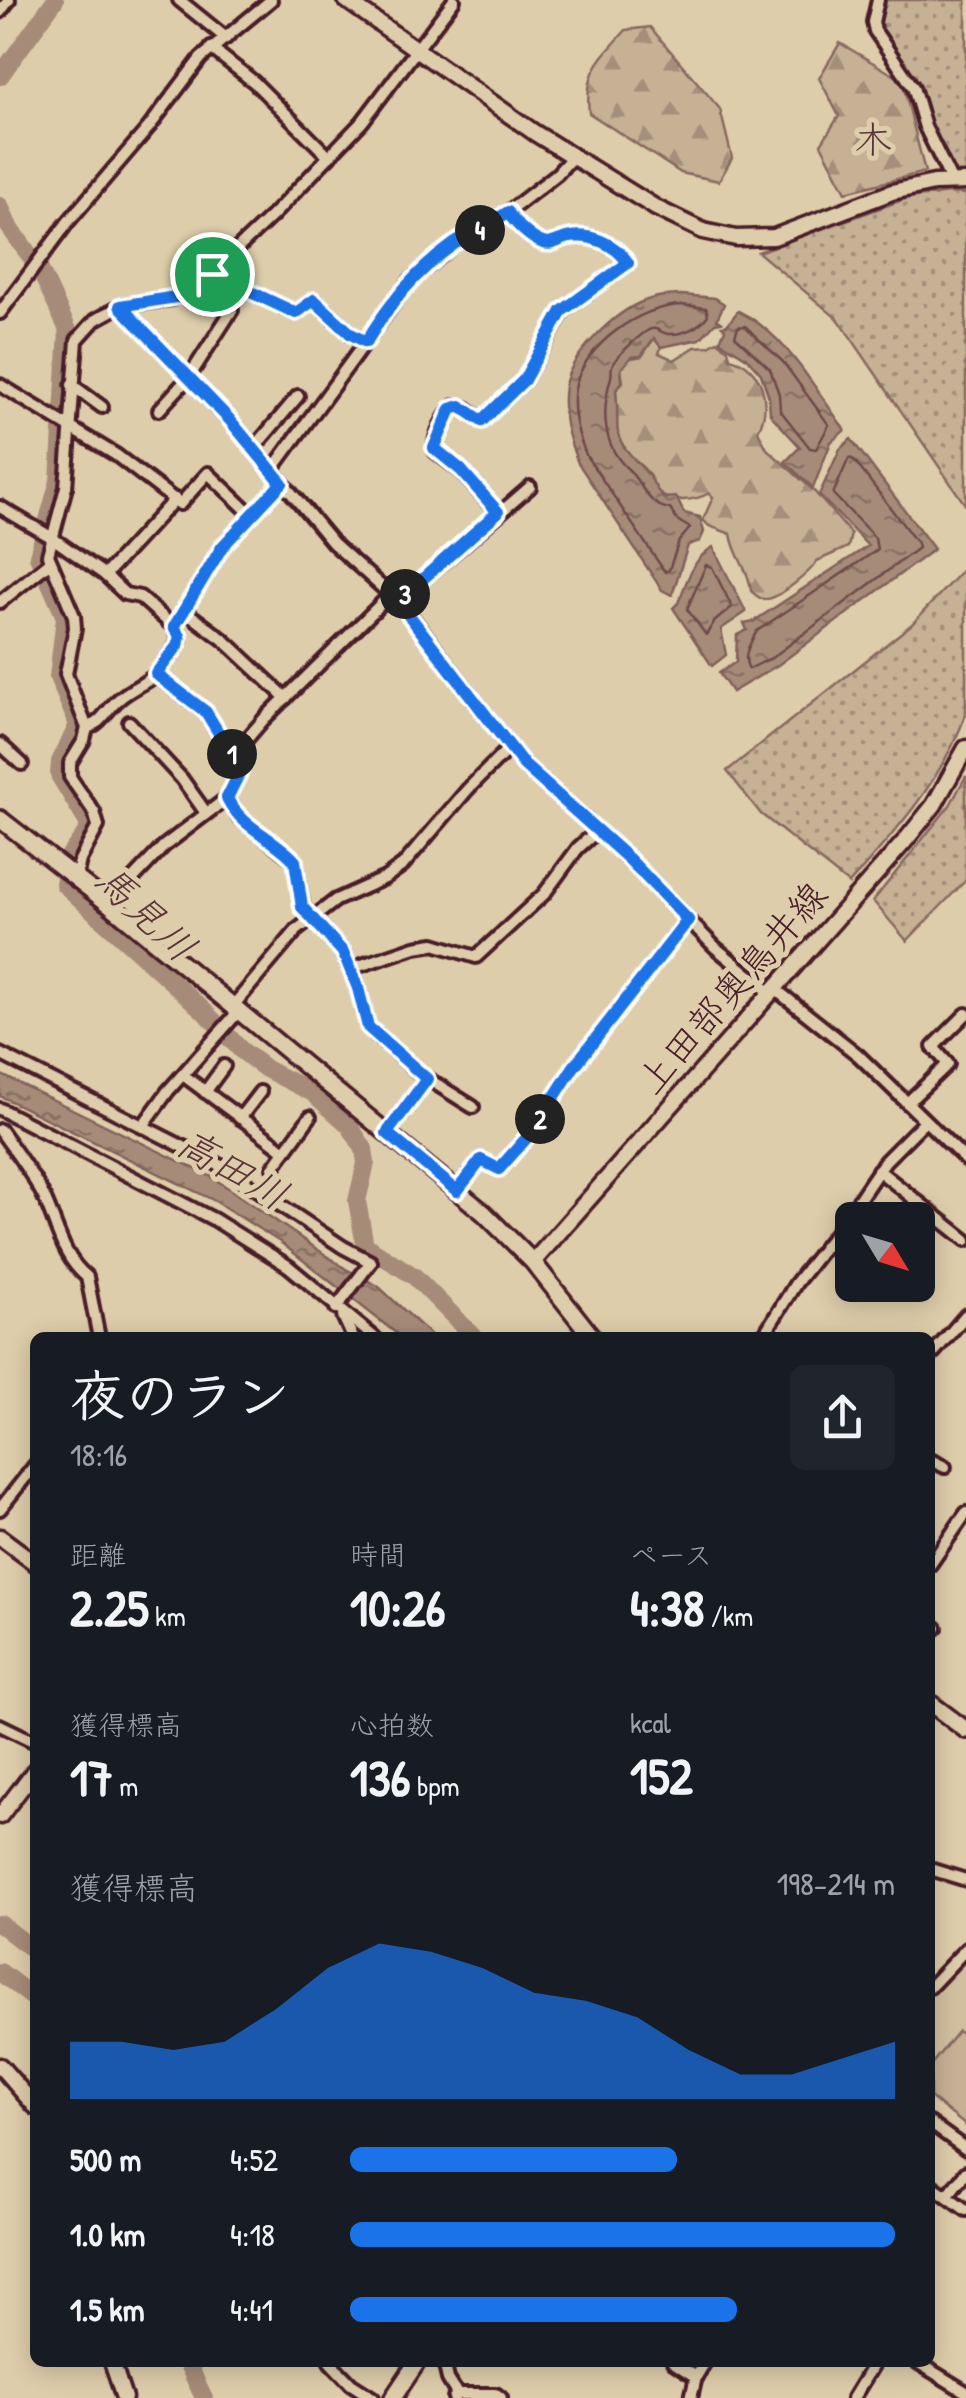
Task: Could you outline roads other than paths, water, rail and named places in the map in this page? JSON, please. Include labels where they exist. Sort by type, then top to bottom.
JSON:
[{"type":"main road","points":[[346,0],[535,133],[673,218],[703,232],[736,238],[774,237],[912,186],[959,182]]},
{"type":"main road","name":"上田部奥鳥井線","points":[[533,1262],[934,805],[966,748]]},
{"type":"main road","points":[[0,819],[457,1191],[533,1262],[588,1332]]},
{"type":"main road","points":[[0,1538],[30,1559]]},
{"type":"main road","points":[[935,1714],[966,1730]]},
{"type":"main road","points":[[0,1816],[30,1777]]},
{"type":"main road","points":[[0,2066],[30,2100]]},
{"type":"main road","points":[[114,2367],[124,2398]]},
{"type":"main road","points":[[393,2398],[415,2367]]},
{"type":"street","points":[[0,12],[9,0]]},
{"type":"street","points":[[179,0],[226,38]]},
{"type":"street","points":[[0,312],[211,48],[271,0]]},
{"type":"street","points":[[70,874],[98,826],[94,812],[70,777],[70,763],[87,728],[66,674],[74,616],[44,566],[46,534],[64,496],[63,421],[77,340],[95,320],[120,306],[182,296],[212,274],[379,102],[454,0]]},
{"type":"street","points":[[878,0],[873,22],[879,40],[913,87],[924,127],[959,182]]},
{"type":"street","points":[[211,48],[254,82],[330,156]]},
{"type":"street","points":[[272,470],[417,274],[456,243],[508,212],[574,155]]},
{"type":"street","points":[[498,512],[461,470],[434,448],[448,413],[460,406],[482,421],[524,380],[562,311],[628,263],[625,257],[594,238],[570,237],[542,243],[508,212]]},
{"type":"street","points":[[212,274],[296,313],[314,300],[351,334],[366,342]]},
{"type":"street","points":[[120,306],[254,448],[333,543],[394,598],[533,774],[716,948],[858,1054],[966,1160]]},
{"type":"street","points":[[158,410],[189,377],[232,310]]},
{"type":"street","points":[[0,385],[116,454],[180,504],[208,473],[252,515]]},
{"type":"street","points":[[72,385],[102,407]]},
{"type":"street","points":[[254,448],[298,396]]},
{"type":"street","points":[[174,627],[213,560],[282,483]]},
{"type":"street","points":[[232,755],[286,698],[394,598],[530,487]]},
{"type":"street","points":[[105,575],[175,499]]},
{"type":"street","points":[[0,507],[46,534],[126,594],[140,596],[174,627],[180,640],[156,674],[136,691],[121,696],[95,725],[87,728]]},
{"type":"street","points":[[3,594],[44,566]]},
{"type":"street","points":[[185,611],[232,646],[286,698]]},
{"type":"street","points":[[109,904],[164,846],[227,798],[240,772],[206,712],[156,674]]},
{"type":"street","points":[[129,722],[182,779],[206,813]]},
{"type":"street","points":[[0,744],[22,764]]},
{"type":"street","points":[[142,1127],[228,1026],[236,1009],[289,938],[336,900],[397,870],[468,788],[510,747]]},
{"type":"street","points":[[227,798],[238,817],[295,861],[302,907],[343,952],[368,1027],[427,1079],[473,1106]]},
{"type":"street","points":[[350,969],[434,944],[476,957],[544,894],[578,848],[597,831]]},
{"type":"street","points":[[457,1191],[481,1160],[499,1169],[524,1142],[573,1068],[688,920]]},
{"type":"street","points":[[906,1103],[948,1064],[933,1047],[966,1014]]},
{"type":"street","points":[[0,1054],[238,1176],[371,1262],[339,1308]]},
{"type":"street","points":[[205,1092],[224,1066]]},
{"type":"street","points":[[183,1075],[285,1151]]},
{"type":"street","points":[[387,1133],[427,1079]]},
{"type":"street","points":[[240,1118],[260,1092]]},
{"type":"street","points":[[0,1110],[215,1220],[288,1266],[367,1332]]},
{"type":"street","points":[[273,1168],[310,1118]]},
{"type":"street","points":[[766,1332],[796,1282],[835,1234],[878,1170],[924,1121]]},
{"type":"street","points":[[0,1130],[38,1186],[58,1236],[77,1269],[87,1277],[98,1332]]},
{"type":"street","points":[[878,1170],[966,1240]]},
{"type":"street","points":[[339,1308],[351,1332]]},
{"type":"street","points":[[935,1350],[966,1314]]},
{"type":"street","points":[[935,1462],[945,1467]]},
{"type":"street","points":[[0,1509],[30,1471]]},
{"type":"street","points":[[935,1559],[966,1513]]},
{"type":"street","points":[[0,1725],[30,1740]]},
{"type":"street","points":[[935,1871],[966,1880]]},
{"type":"street","points":[[935,1982],[966,1949]]},
{"type":"street","points":[[935,2127],[966,2149]]},
{"type":"street","points":[[947,2196],[966,2172]]},
{"type":"street","points":[[935,2188],[966,2210]]},
{"type":"street","points":[[335,2367],[373,2398]]},
{"type":"street","points":[[445,2367],[456,2396],[496,2394],[501,2398]]},
{"type":"street","points":[[680,2367],[696,2377]]},
{"type":"street","points":[[693,2397],[702,2367]]},
{"type":"street","points":[[853,2398],[872,2367]]},
{"type":"street","points":[[924,2367],[964,2394]]},
{"type":"water","points":[[682,295],[715,298],[724,304],[717,319],[721,322],[700,339],[661,347],[654,338],[641,356],[631,357],[621,369],[622,382],[616,390],[618,434],[625,448],[664,498],[676,497],[684,513],[700,517],[704,532],[700,541],[688,545],[672,595],[662,590],[578,463],[566,425],[564,396],[575,361],[608,325],[644,301]]},
{"type":"water","points":[[738,311],[785,348],[845,430],[831,442],[813,488],[785,462],[800,447],[770,414],[761,374],[747,358],[720,341],[725,329],[722,326]]},
{"type":"water","points":[[851,439],[934,549],[778,665],[732,692],[719,673],[736,662],[737,635],[747,630],[744,623],[754,621],[868,546],[819,495],[840,449]]},
{"type":"water","points":[[713,547],[746,612],[721,629],[726,655],[712,666],[673,608],[695,564]]},
{"type":"water","points":[[0,1074],[212,1177],[346,1269],[378,1286],[428,1332],[395,1332],[280,1242],[215,1201],[0,1096]]},
{"type":"waterway","name":"馬見川","points":[[0,76],[55,0]]},
{"type":"waterway","name":"馬見川","points":[[0,206],[8,225],[40,270],[68,330],[59,481],[38,556],[65,617],[58,677],[78,725],[60,762],[59,775],[88,823],[88,830],[69,856],[64,884],[205,1012],[241,1050],[266,1069],[313,1093],[349,1125],[364,1149],[366,1163],[357,1201],[365,1245],[414,1276],[469,1332]]},
{"type":"waterway","points":[[0,1924],[30,1947]]},
{"type":"waterway","points":[[0,1972],[30,1995]]},
{"type":"waterway","points":[[189,2367],[204,2398]]},
{"type":"park label","name":"木","points":[[873,140]]},
{"type":"water label","name":"高田川","points":[[233,1169]]}]
